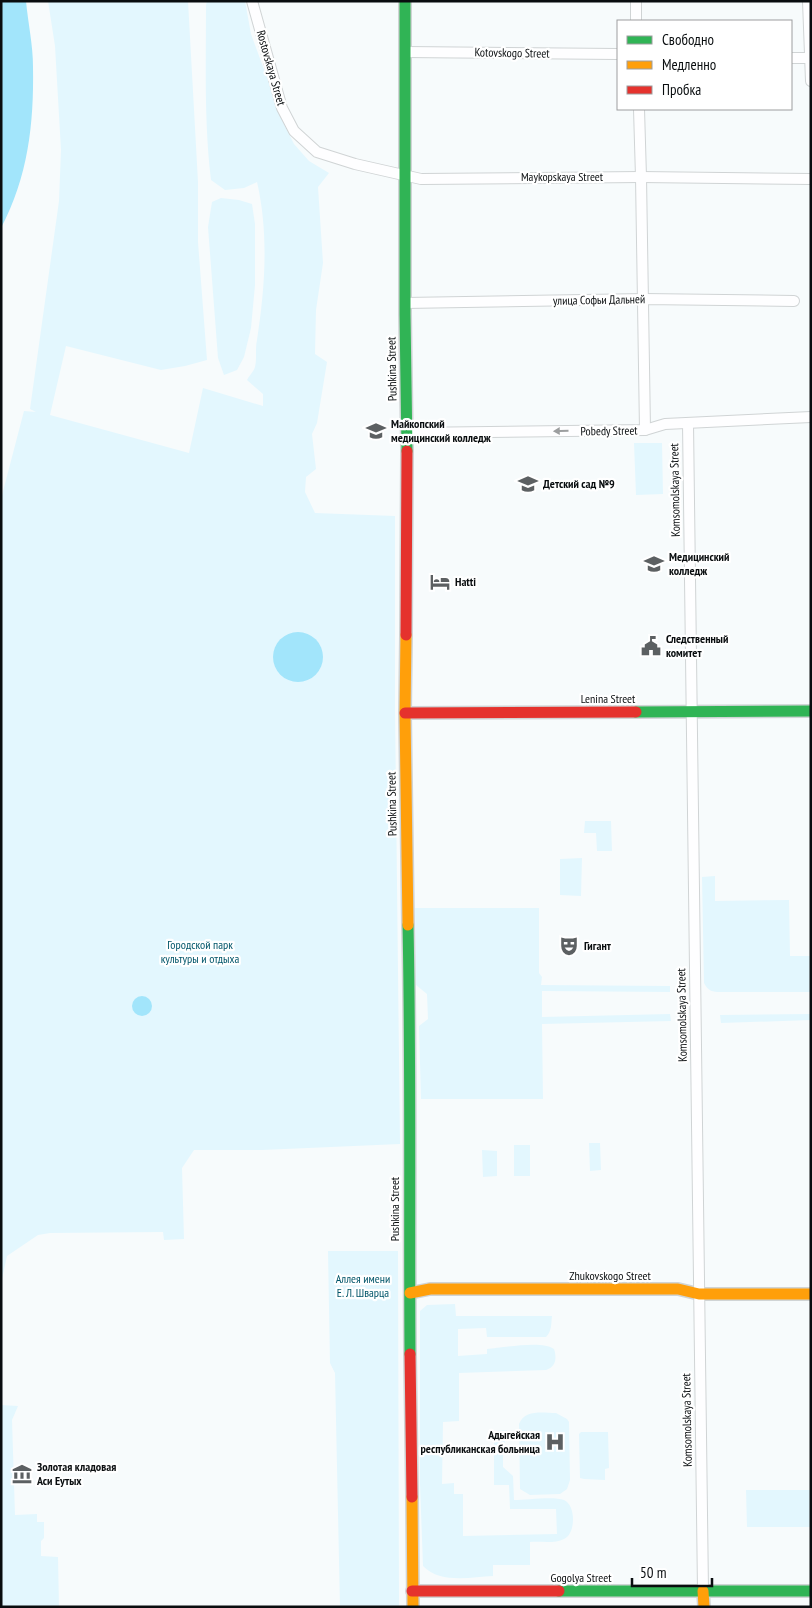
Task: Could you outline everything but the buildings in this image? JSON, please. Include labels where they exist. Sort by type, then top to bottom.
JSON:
[{"type":"main road","name":"Pushkina Street","points":[[405,1],[407,433],[405,714],[414,1008],[410,1293],[413,1607]]},
{"type":"main road","name":"Lenina Street","points":[[405,714],[811,711]]},
{"type":"main road","name":"Zhukovskogo Street","points":[[410,1293],[430,1289],[678,1289],[699,1294],[811,1294]]},
{"type":"main road","name":"Gogolya Street","points":[[412,1591],[811,1591]]},
{"type":"main road","name":"Komsomolskaya Street","points":[[703,1591],[704,1607]]},
{"type":"street","name":"Rostovskaya Street","points":[[252,1],[282,108],[294,131],[317,152]]},
{"type":"street","points":[[636,1],[636,20]]},
{"type":"street","points":[[808,1],[811,81]]},
{"type":"street","name":"Kotovskogo Street","points":[[405,52],[617,54]]},
{"type":"street","points":[[792,58],[811,58]]},
{"type":"street","points":[[639,110],[642,177],[645,430]]},
{"type":"street","name":"Maykopskaya Street","points":[[317,152],[356,164],[421,178],[642,177],[811,179]]},
{"type":"street","name":"улица Софьи Дальней","points":[[405,303],[644,299],[794,301]]},
{"type":"street","name":"Pobedy Street","points":[[407,433],[645,430],[665,424],[811,418]]},
{"type":"street","name":"Komsomolskaya Street","points":[[688,423],[703,1591]]},
{"type":"green space","name":"Городской парк культуры и отдыха","points":[[48,1],[188,1],[198,182],[198,242],[207,360],[161,370],[66,346],[50,415],[189,453],[203,388],[263,406],[263,394],[247,380],[256,364],[256,343],[264,281],[264,241],[261,202],[257,182],[244,188],[225,190],[211,180],[206,114],[207,1],[245,1],[251,34],[284,124],[294,144],[309,161],[329,173],[318,187],[323,263],[316,310],[315,354],[327,362],[317,423],[312,434],[316,469],[306,477],[305,492],[315,513],[395,516],[395,709],[400,1144],[262,1150],[194,1150],[182,1168],[184,1239],[164,1240],[163,1232],[50,1233],[38,1235],[7,1256],[1,1283],[1,499],[24,411],[36,412],[30,409],[59,201],[61,150],[55,46]]},
{"type":"green space","points":[[221,198],[252,204],[255,224],[255,285],[251,328],[244,357],[237,370],[224,375],[218,358],[208,227],[212,202]]},
{"type":"green space","points":[[634,443],[662,443],[663,494],[636,495]]},
{"type":"green space","points":[[585,821],[611,821],[612,851],[597,851],[596,833],[584,833]]},
{"type":"green space","points":[[582,858],[581,896],[560,895],[560,859]]},
{"type":"green space","points":[[715,876],[715,901],[789,900],[790,956],[811,956],[811,992],[718,992],[710,990],[706,986],[704,983],[702,877]]},
{"type":"green space","points":[[415,908],[539,908],[539,973],[542,977],[541,985],[670,986],[670,992],[542,991],[542,1017],[670,1014],[671,1021],[542,1024],[543,1099],[421,1099],[419,1026],[428,1019],[427,994],[416,985]]},
{"type":"green space","points":[[811,1014],[811,1020],[721,1023],[720,1015]]},
{"type":"green space","points":[[589,1143],[600,1143],[601,1170],[590,1171]]},
{"type":"green space","points":[[514,1145],[530,1145],[530,1176],[514,1176]]},
{"type":"green space","points":[[482,1150],[497,1151],[497,1176],[483,1177]]},
{"type":"green space","name":"Аллея имени Е. Л. Шварца","points":[[328,1251],[398,1251],[399,1607],[340,1607],[335,1373],[330,1363]]},
{"type":"green space","points":[[455,1304],[456,1316],[552,1316],[550,1330],[546,1337],[487,1337],[486,1328],[458,1329],[458,1356],[487,1354],[487,1349],[541,1345],[554,1349],[555,1356],[554,1364],[546,1370],[459,1373],[459,1421],[443,1422],[442,1484],[454,1483],[454,1494],[463,1494],[463,1536],[557,1534],[556,1509],[510,1509],[509,1485],[494,1485],[494,1431],[507,1430],[507,1437],[503,1446],[503,1467],[513,1476],[514,1500],[559,1499],[568,1503],[571,1508],[573,1520],[571,1532],[568,1536],[556,1541],[530,1542],[530,1565],[493,1565],[493,1576],[447,1577],[430,1572],[423,1566],[420,1484],[420,1311],[427,1305]]},
{"type":"green space","points":[[1,1405],[18,1406],[12,1420],[15,1515],[37,1514],[37,1522],[44,1522],[41,1556],[58,1557],[59,1607],[1,1607]]},
{"type":"green space","points":[[556,1413],[569,1422],[570,1480],[567,1489],[560,1494],[530,1495],[520,1489],[519,1424],[525,1416],[530,1414]]},
{"type":"green space","points":[[581,1432],[608,1432],[609,1468],[605,1469],[605,1480],[580,1478],[579,1434]]},
{"type":"green space","points":[[746,1490],[811,1490],[811,1527],[747,1527]]},
{"type":"water","points":[[1,1],[26,1],[32,51],[33,88],[28,150],[18,189],[1,228]]},
{"type":"water","points":[[298,632],[312,636],[319,643],[323,657],[319,671],[312,678],[298,682],[284,678],[277,671],[273,657],[277,643],[284,636]]},
{"type":"water","points":[[138,996],[146,996],[152,1002],[152,1010],[146,1016],[138,1016],[132,1010],[132,1002]]},
{"type":"traffic: fast","points":[[405,1],[407,451]]},
{"type":"traffic: fast","points":[[636,712],[811,711]]},
{"type":"traffic: fast","points":[[408,925],[410,1354]]},
{"type":"traffic: fast","points":[[559,1591],[811,1591]]},
{"type":"traffic: slow","points":[[406,635],[405,713],[408,925]]},
{"type":"traffic: slow","points":[[410,1293],[430,1289],[678,1289],[699,1294],[811,1294]]},
{"type":"traffic: slow","points":[[412,1497],[413,1607]]},
{"type":"traffic: slow","points":[[703,1591],[704,1607]]},
{"type":"traffic: jam","points":[[406,635],[407,451]]},
{"type":"traffic: jam","points":[[405,713],[636,712]]},
{"type":"traffic: jam","points":[[410,1354],[412,1497]]},
{"type":"traffic: jam","points":[[412,1591],[559,1591]]},
{"type":"place","name":"Майкопский медицинский колледж","points":[[376,431]]},
{"type":"place","name":"Детский сад №9","points":[[528,484]]},
{"type":"place","name":"Медицинский колледж","points":[[654,564]]},
{"type":"place","name":"Hatti","points":[[440,582]]},
{"type":"place","name":"Следственный комитет","points":[[651,646]]},
{"type":"place","name":"Гигант","points":[[569,946]]},
{"type":"place","name":"Адыгейская республиканская больница","points":[[555,1442]]},
{"type":"place","name":"Золотая кладовая Аси Еутых","points":[[22,1474]]}]
